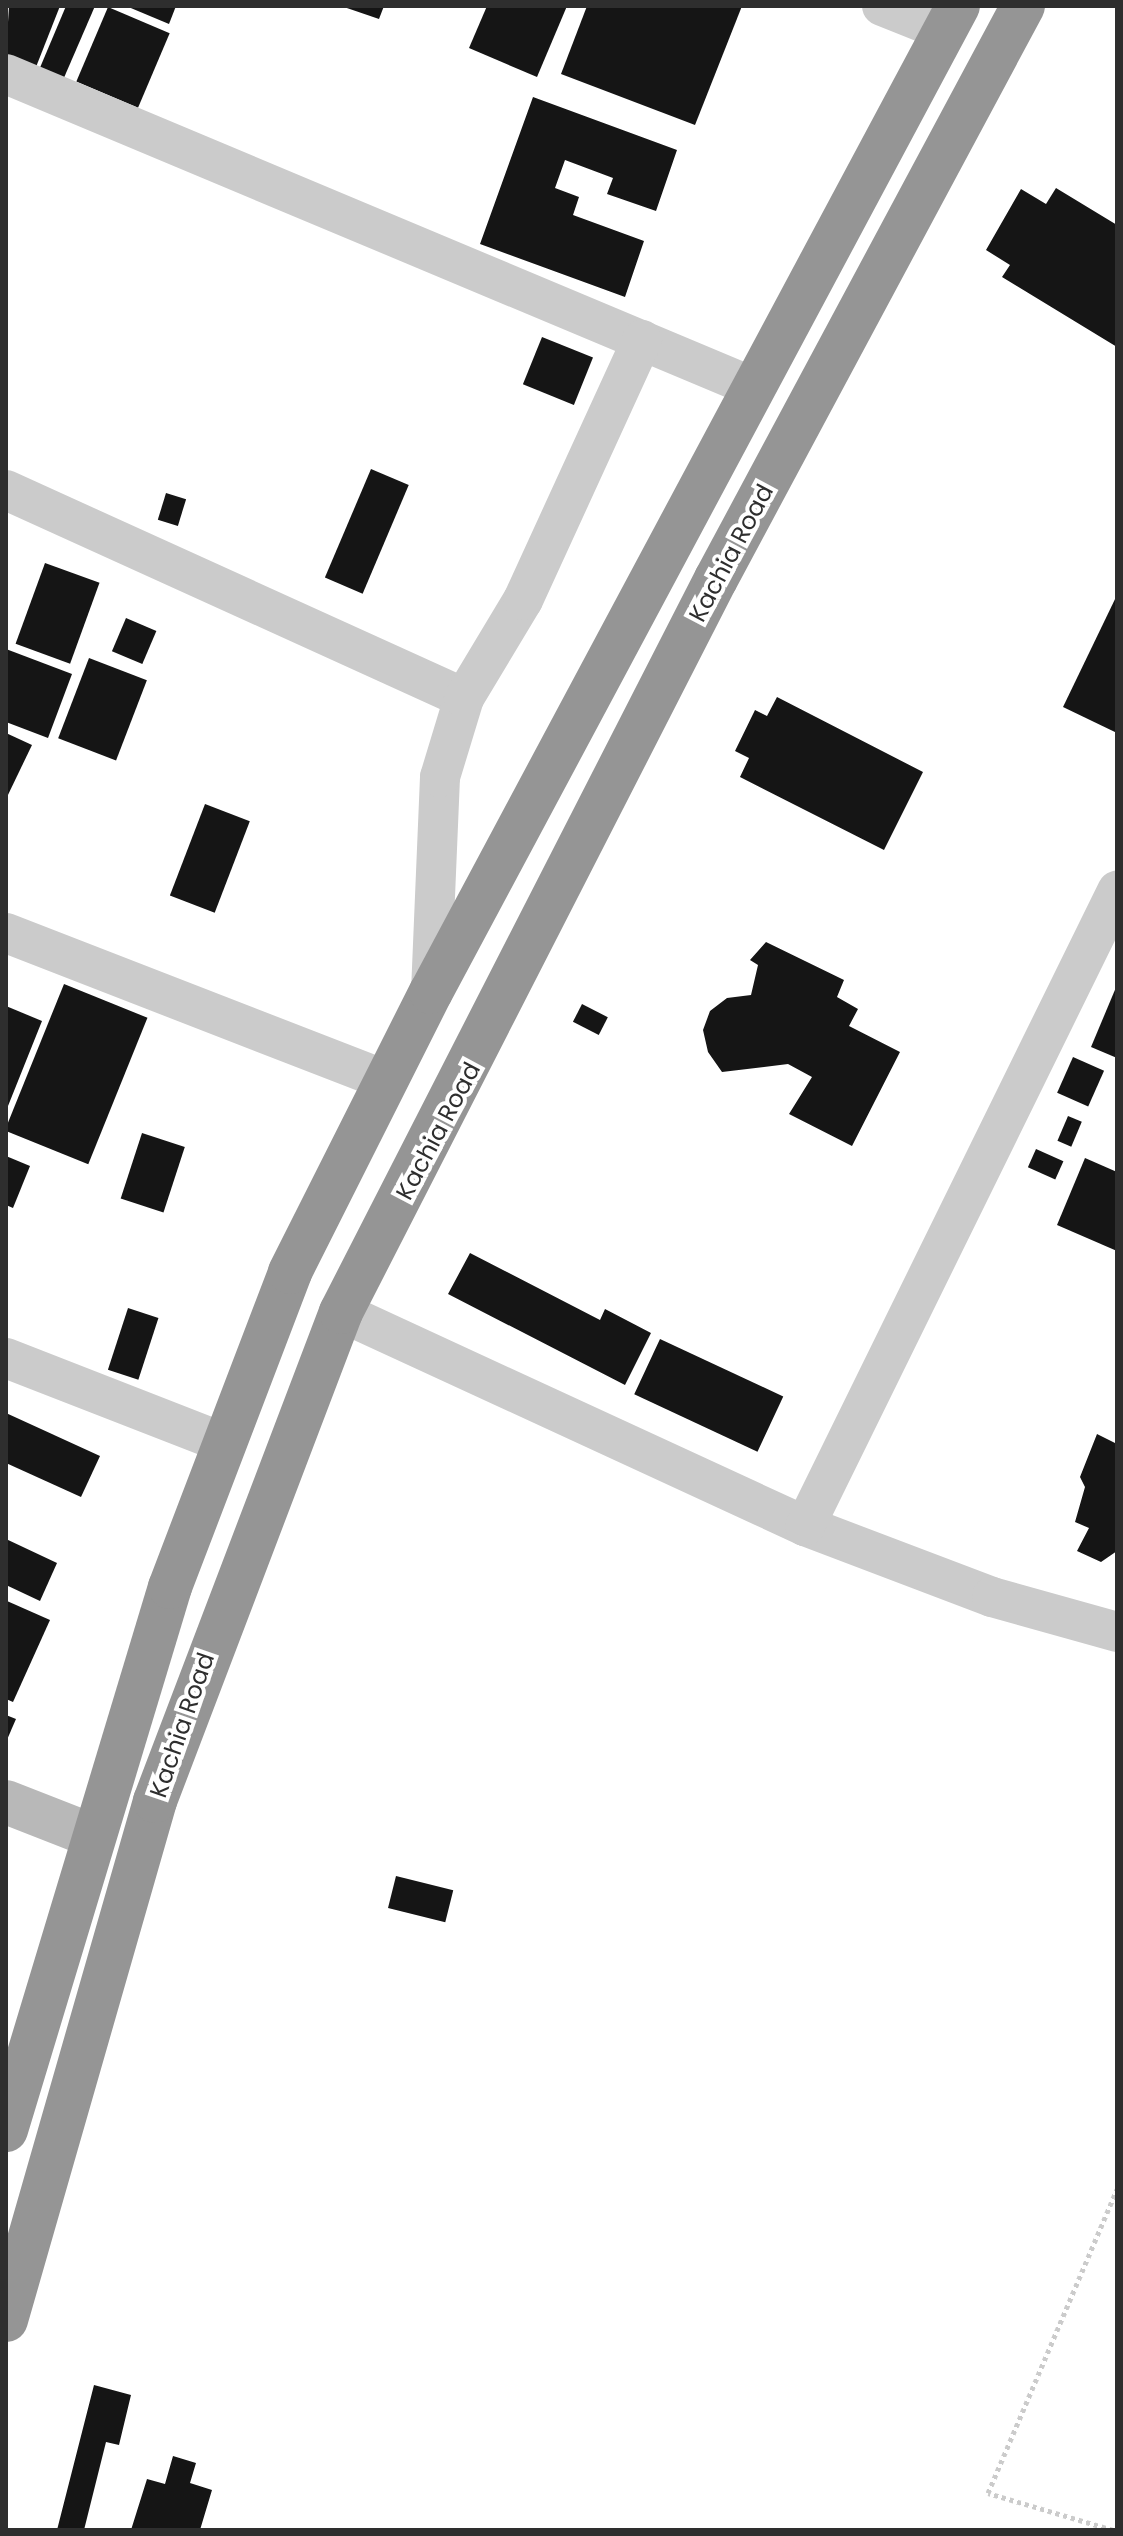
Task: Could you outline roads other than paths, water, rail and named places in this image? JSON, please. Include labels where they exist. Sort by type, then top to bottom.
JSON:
[{"type":"highway","name":"Kachia Road","points":[[6,2320],[155,1801],[341,1312],[540,931],[716,579],[1023,6]]},
{"type":"highway","points":[[6,2130],[90,1835],[221,1442],[290,1272],[431,992],[951,18]]},
{"type":"highway","points":[[482,899],[540,931]]},
{"type":"street","points":[[882,6],[951,18]]},
{"type":"street","points":[[6,74],[755,388]]},
{"type":"street","points":[[431,992],[440,777],[464,698],[523,600],[642,340]]},
{"type":"street","points":[[6,490],[464,698]]},
{"type":"street","points":[[805,1526],[1117,891]]},
{"type":"street","points":[[6,933],[387,1081]]},
{"type":"street","points":[[341,1312],[805,1526],[992,1597],[1117,1632]]},
{"type":"street","points":[[6,1358],[221,1442]]},
{"type":"street","points":[[6,1802],[90,1835]]}]
